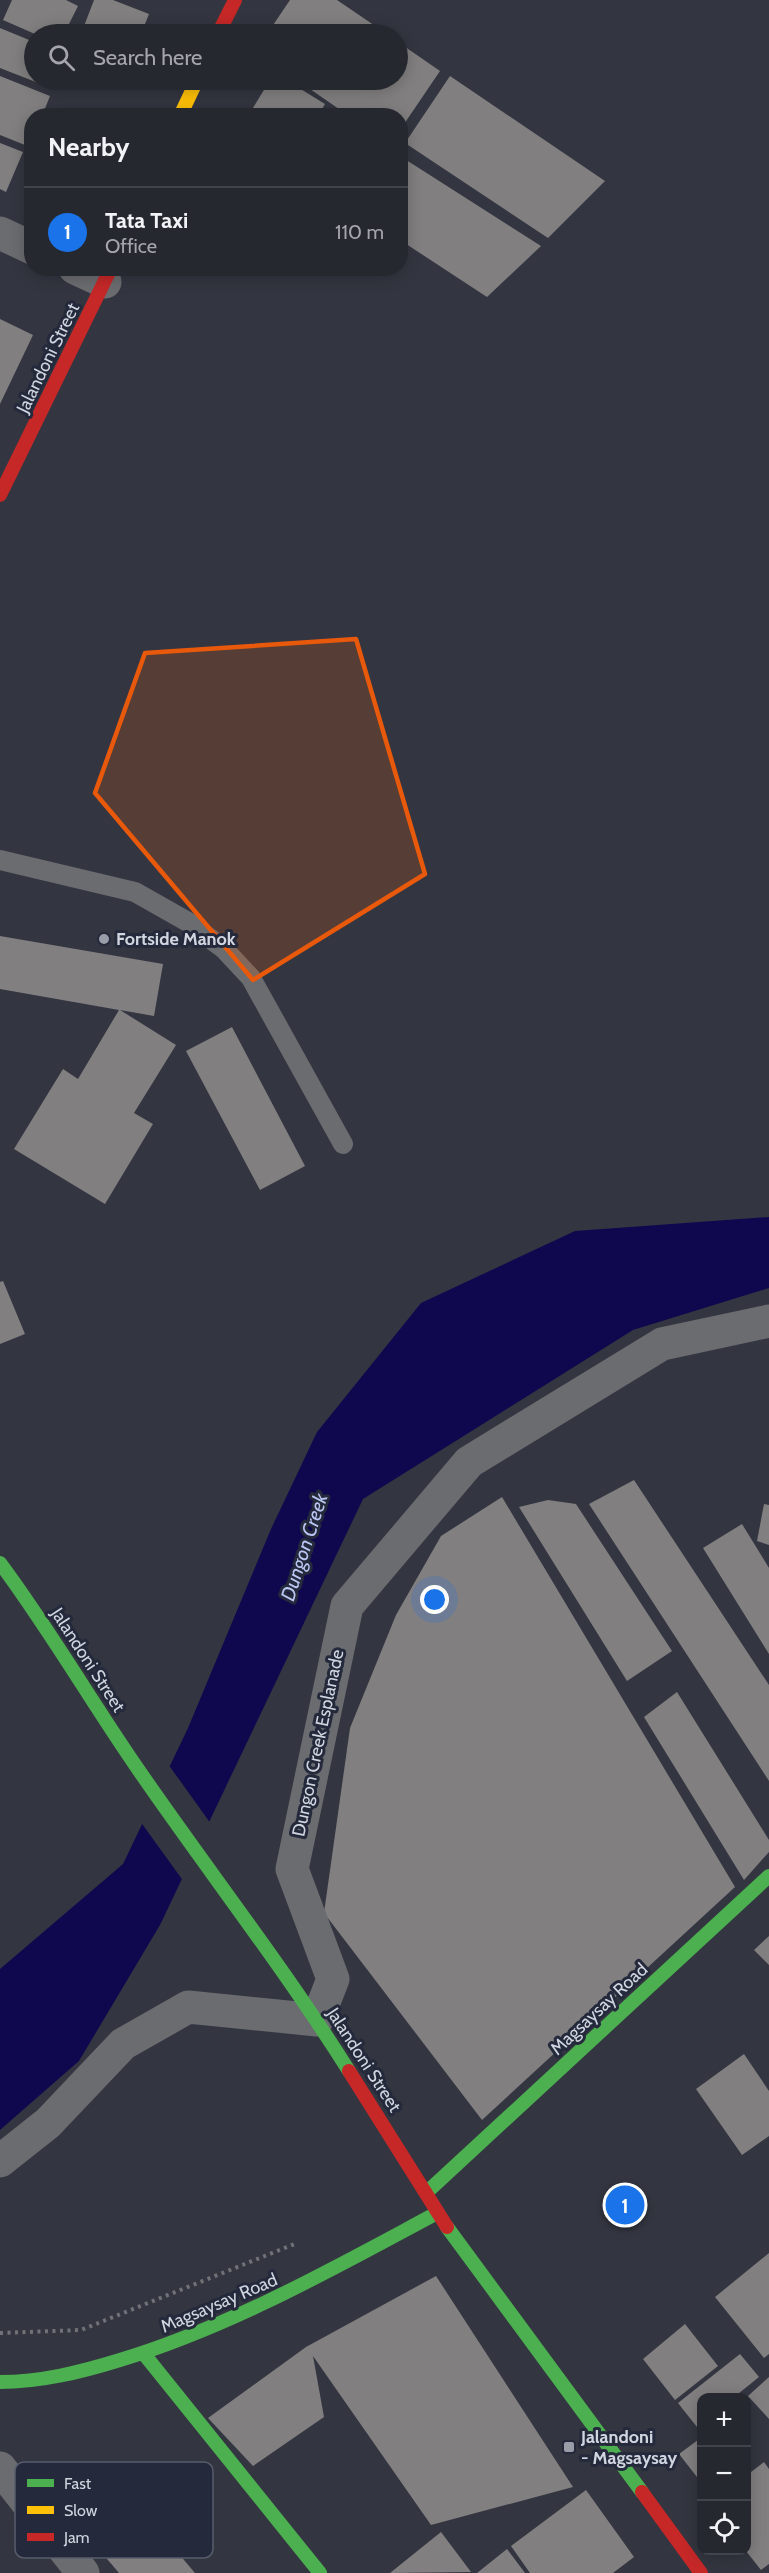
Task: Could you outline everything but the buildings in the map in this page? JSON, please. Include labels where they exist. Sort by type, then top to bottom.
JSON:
[{"type":"main road","points":[[223,24],[235,0]]},
{"type":"main road","points":[[184,108],[192,90]]},
{"type":"main road","name":"Jalandoni Street","points":[[0,495],[108,276]]},
{"type":"main road","name":"Jalandoni Street","points":[[0,1563],[29,1602],[139,1771],[317,2020],[428,2192],[437,2213],[701,2573]]},
{"type":"main road","name":"Magsaysay Road","points":[[428,2192],[769,1876]]},
{"type":"main road","name":"Magsaysay Road","points":[[0,2382],[72,2374],[144,2354],[275,2300],[437,2213]]},
{"type":"main road","points":[[144,2354],[320,2573]]},
{"type":"street","points":[[0,233],[24,244]]},
{"type":"street","name":"Dungon Creek Esplanade","points":[[317,2020],[333,1979],[291,1869],[346,1606],[469,1462],[662,1344],[769,1321]]},
{"type":"street","points":[[0,2161],[48,2123],[123,2044],[188,2007],[317,2020]]},
{"type":"street","points":[[0,2468],[15,2487]]},
{"type":"street","points":[[71,2558],[83,2573]]},
{"type":"lane","points":[[0,860],[135,892],[188,922],[224,949],[251,978],[343,1144]]},
{"type":"path","points":[[0,2333],[81,2330],[298,2242]]},
{"type":"highlighted area","points":[[356,639],[425,874],[253,980],[95,793],[145,653]]},
{"type":"water","name":"Dungon Creek","points":[[769,1217],[769,1288],[633,1330],[363,1499],[160,1925],[79,2061],[0,2130],[0,1969],[123,1864],[188,1728],[271,1529],[317,1432],[421,1303],[575,1231]]},
{"type":"pier","points":[[168,1764],[211,1824],[184,1882],[140,1821]]},
{"type":"traffic: fast","points":[[0,1563],[140,1772],[272,1957],[349,2071]]},
{"type":"traffic: fast","points":[[427,2192],[769,1876]]},
{"type":"traffic: fast","points":[[0,2382],[61,2376],[162,2346],[282,2294],[437,2213]]},
{"type":"traffic: fast","points":[[447,2227],[642,2492]]},
{"type":"traffic: fast","points":[[144,2354],[320,2573]]},
{"type":"traffic: slow","points":[[184,108],[192,90]]},
{"type":"traffic: jam","points":[[223,24],[235,0]]},
{"type":"traffic: jam","points":[[0,495],[107,276]]},
{"type":"traffic: jam","points":[[349,2071],[447,2227]]},
{"type":"traffic: jam","points":[[642,2492],[701,2573]]},
{"type":"place","name":"Fortside Manok","points":[[104,939]]},
{"type":"place","name":"Tata Taxi","points":[[625,2205]]},
{"type":"place","name":"Jalandoni - Magsaysay","points":[[569,2447]]}]
